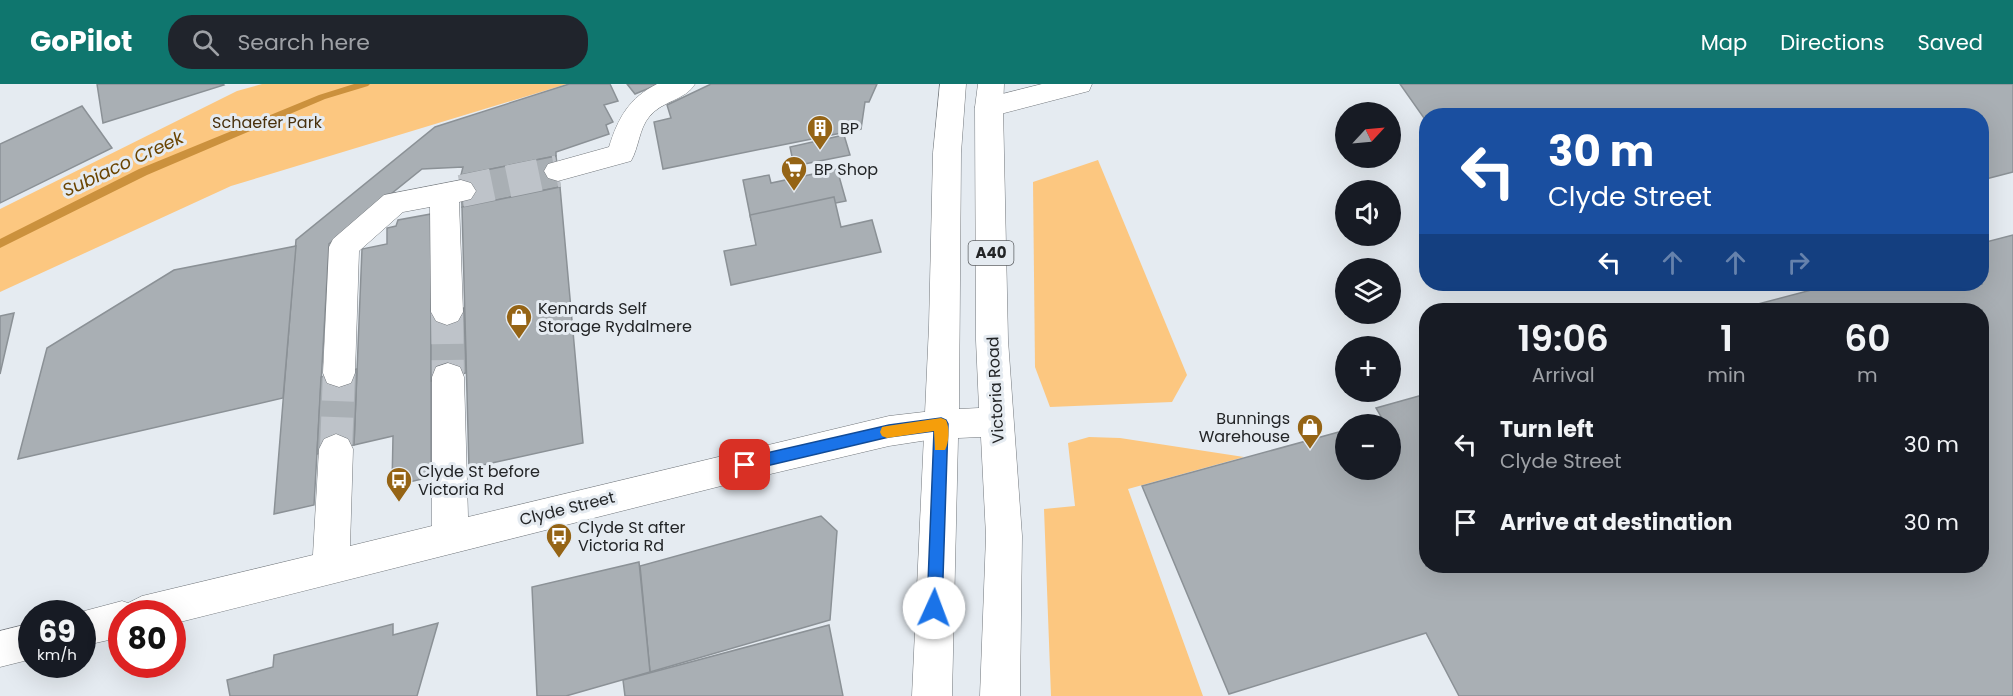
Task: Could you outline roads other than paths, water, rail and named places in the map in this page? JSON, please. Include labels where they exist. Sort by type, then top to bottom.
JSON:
[{"type":"main road","points":[[558,171],[621,154],[629,124],[640,106],[682,84]]},
{"type":"main road","name":"A40","points":[[932,696],[947,153],[953,84]]},
{"type":"main road","points":[[990,96],[1079,84]]},
{"type":"main road","name":"Victoria Road","points":[[990,96],[992,340],[1004,546],[1000,696]]},
{"type":"main road","points":[[339,373],[344,247],[394,203],[453,193],[447,312]]},
{"type":"main road","points":[[448,377],[450,537]]},
{"type":"main road","name":"Clyde Street","points":[[186,603],[889,431],[941,424],[996,422]]},
{"type":"main road","points":[[331,567],[336,449]]},
{"type":"main road","points":[[0,649],[18,644]]},
{"type":"waterway","name":"Subiaco Creek","points":[[0,244],[143,172],[322,97],[365,84]]},
{"type":"tunnel","points":[[461,191],[558,171]]},
{"type":"tunnel","points":[[447,312],[448,377]]},
{"type":"tunnel","points":[[336,449],[339,373]]},
{"type":"place","name":"BP","points":[[820,151]]},
{"type":"place","name":"BP Shop","points":[[794,192]]},
{"type":"place","name":"Kennards Self Storage Rydalmere","points":[[519,340]]},
{"type":"place","name":"Bunnings Warehouse","points":[[1310,450]]},
{"type":"place","name":"Clyde St before Victoria Rd","points":[[399,503]]},
{"type":"place","name":"Clyde St after Victoria Rd","points":[[559,559]]},
{"type":"park label","name":"Schaefer Park","points":[[267,122]]}]
